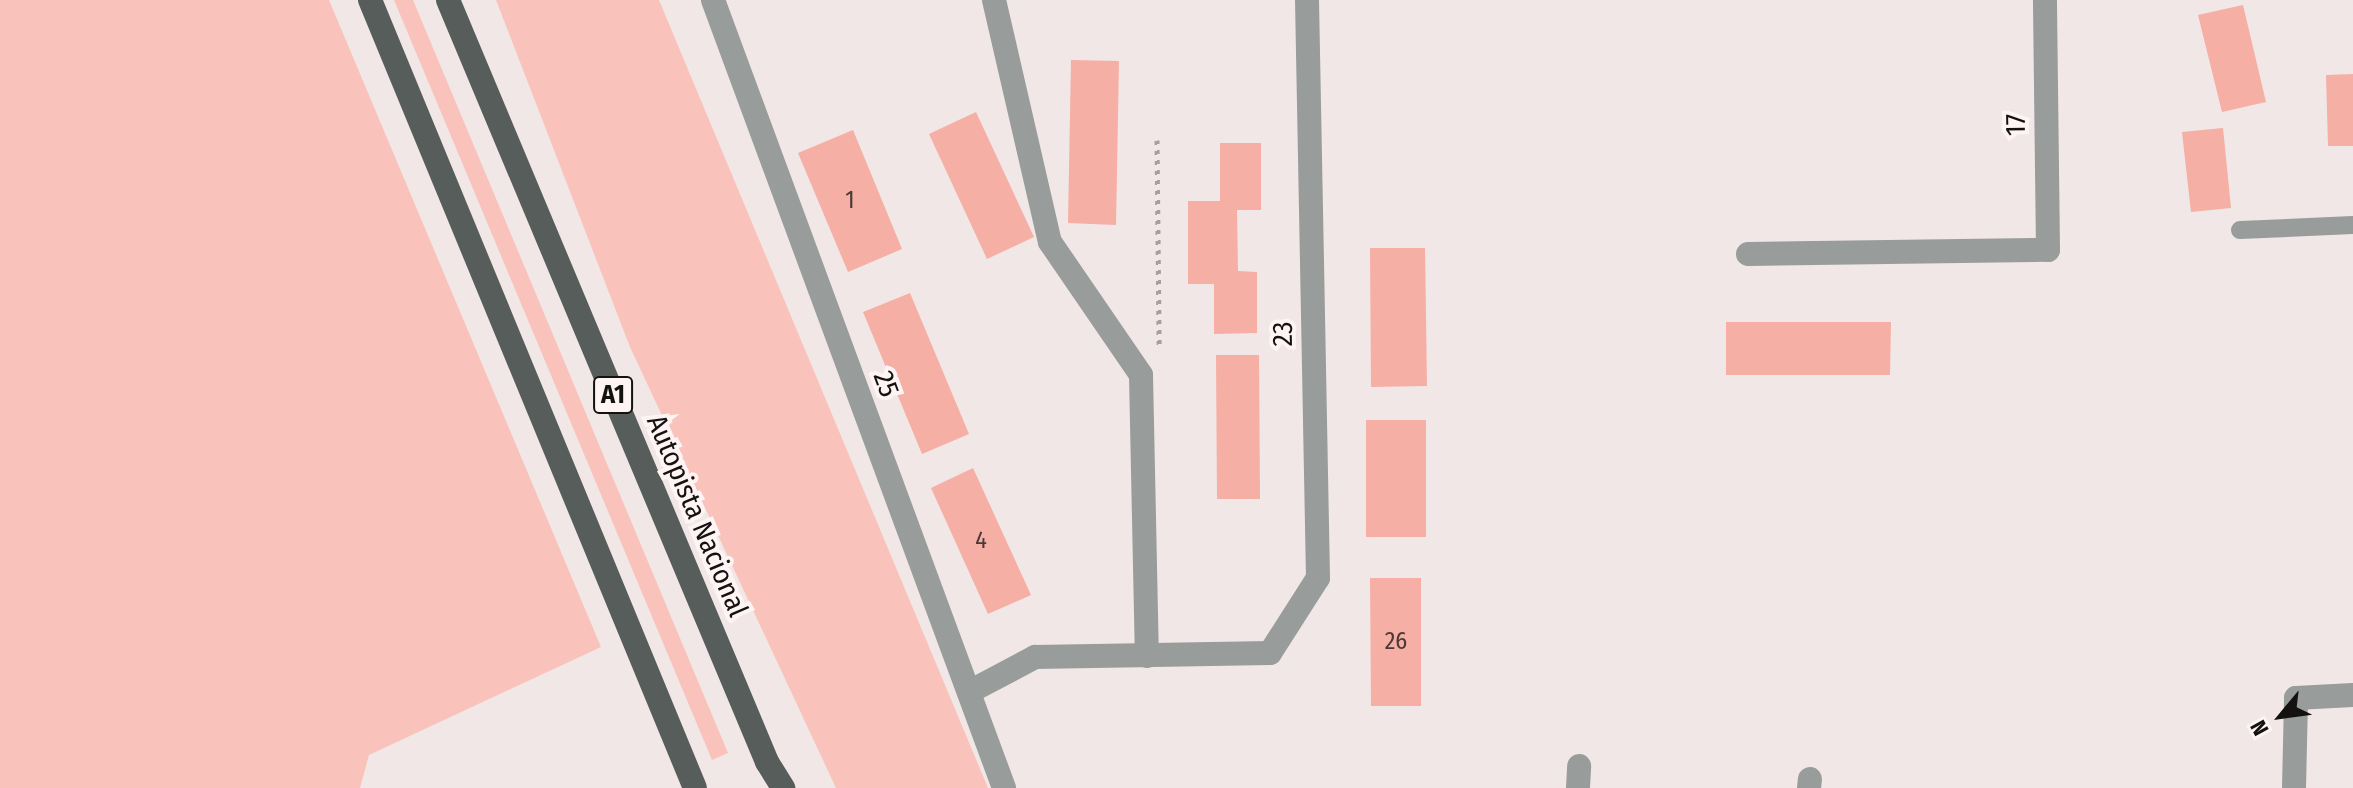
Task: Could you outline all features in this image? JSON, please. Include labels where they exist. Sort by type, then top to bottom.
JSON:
[{"type":"main road","points":[[370,0],[695,788]]},
{"type":"main road","name":"Autopista Nacional","points":[[448,0],[767,762],[783,788]]},
{"type":"street","name":"25","points":[[713,0],[1004,788]]},
{"type":"street","points":[[969,692],[1035,657],[1147,656],[1141,375],[1050,242],[994,0]]},
{"type":"street","name":"23","points":[[1147,656],[1270,653],[1318,578],[1307,0]]},
{"type":"street","name":"17","points":[[1748,254],[2048,250],[2045,0]]},
{"type":"street","points":[[2294,788],[2296,698],[2353,695]]},
{"type":"lane","points":[[2240,230],[2353,225]]},
{"type":"shaded area","points":[[0,0],[329,0],[601,647],[369,755],[360,788],[0,788]]},
{"type":"shaded area","points":[[394,0],[413,0],[728,753],[712,760]]},
{"type":"shaded area","points":[[496,0],[659,0],[988,788],[836,788],[630,347]]},
{"type":"building","points":[[2243,5],[2266,102],[2222,112],[2198,15]]},
{"type":"building","points":[[1071,60],[1119,61],[1116,225],[1068,223]]},
{"type":"building","points":[[2353,74],[2353,146],[2328,146],[2326,75]]},
{"type":"building","points":[[976,112],[1034,237],[987,259],[929,134]]},
{"type":"building","points":[[2223,128],[2231,208],[2191,212],[2182,132]]},
{"type":"building","points":[[853,130],[902,249],[848,272],[798,153]]},
{"type":"building","points":[[1220,143],[1261,143],[1261,210],[1237,210],[1238,271],[1257,272],[1257,333],[1214,334],[1214,284],[1188,284],[1188,201],[1220,201]]},
{"type":"building","points":[[1370,248],[1425,248],[1427,386],[1371,387]]},
{"type":"building","points":[[910,293],[969,434],[922,454],[863,312]]},
{"type":"building","points":[[1726,322],[1891,322],[1890,375],[1726,375]]},
{"type":"building","points":[[1216,355],[1259,355],[1260,499],[1217,499]]},
{"type":"building","points":[[1366,420],[1426,420],[1426,537],[1366,537]]},
{"type":"building","points":[[973,468],[1031,595],[988,614],[931,488]]},
{"type":"building","points":[[1370,578],[1421,578],[1421,706],[1371,706]]}]
